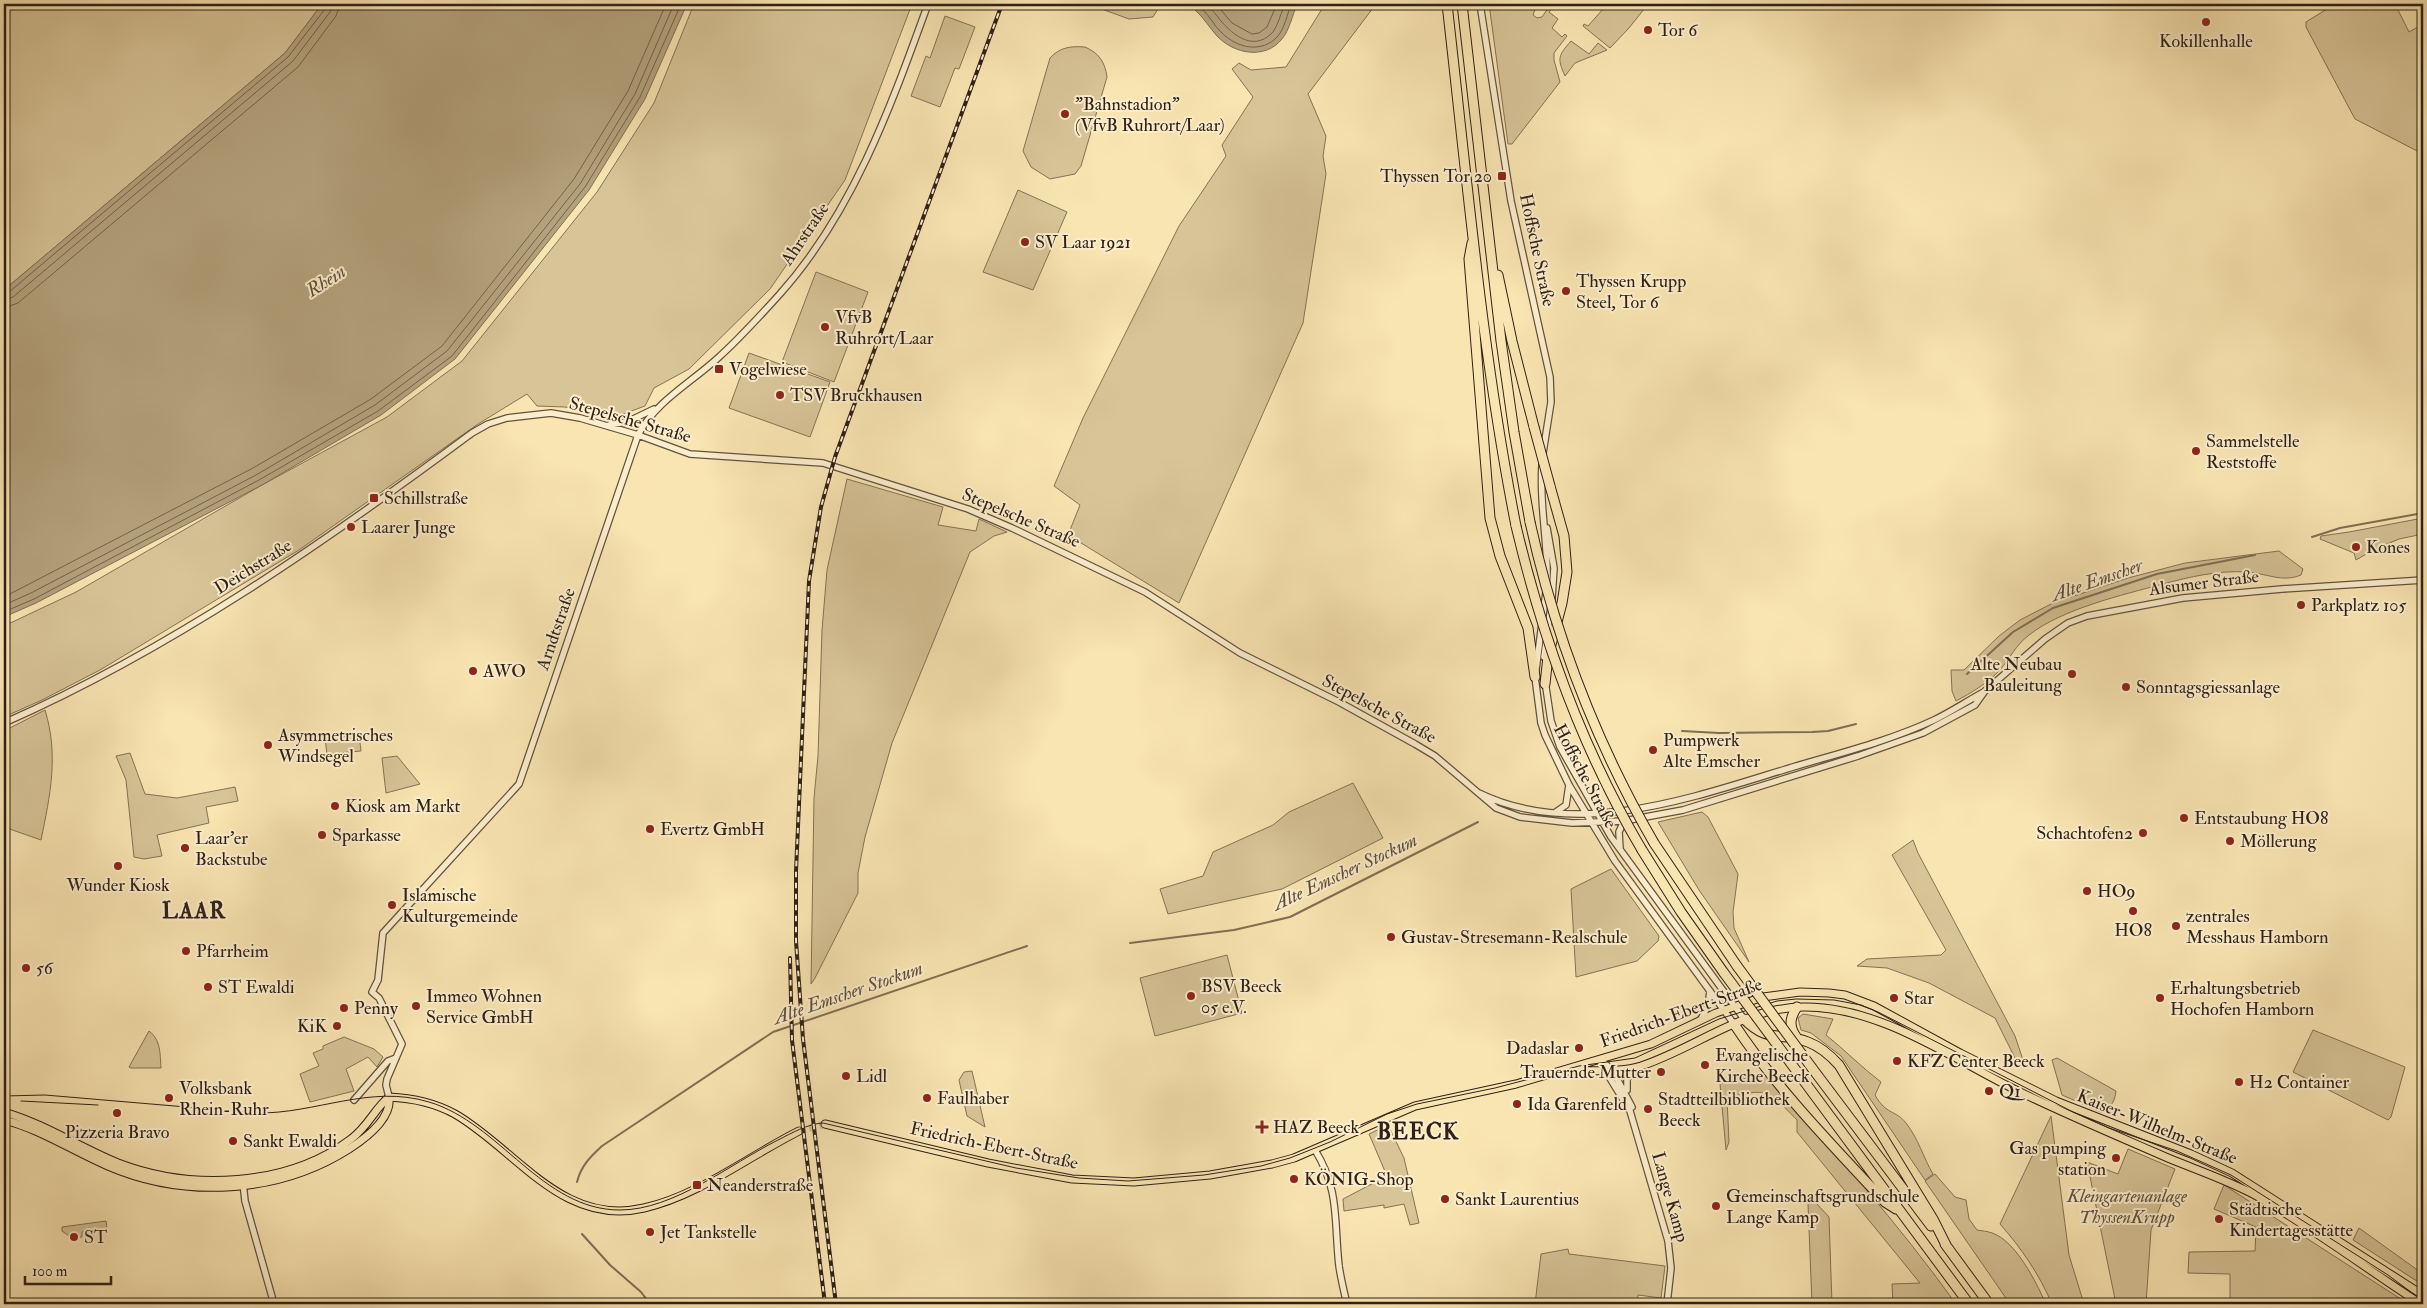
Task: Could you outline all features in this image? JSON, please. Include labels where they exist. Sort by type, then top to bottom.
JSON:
[{"type":"highway","points":[[1446,4],[1499,435],[1516,526],[1540,616],[1562,685],[1609,789],[1642,850],[1681,912],[1969,1304]]},
{"type":"highway","points":[[1462,4],[1510,404],[1530,522],[1552,612],[1584,701],[1618,775],[1654,843],[1737,966],[1989,1304]]},
{"type":"highway","points":[[1473,233],[1469,259],[1489,509],[1500,556],[1528,628],[1536,677]]},
{"type":"highway","points":[[1490,248],[1534,427],[1564,536],[1567,572],[1563,597],[1548,656],[1545,684]]},
{"type":"highway","points":[[1797,1007],[1790,1021],[1792,1032],[1797,1038]]},
{"type":"highway","points":[[1744,1019],[1758,1033],[1797,1038],[1817,1046],[1840,1065],[1933,1219],[1947,1247]]},
{"type":"highway","points":[[1734,1024],[1766,1069],[1804,1114],[1885,1202],[1901,1212]]},
{"type":"main road","name":"Friedrich-Ebert-Straße","points":[[825,1124],[1012,1168],[1072,1179],[1107,1182],[1157,1181],[1229,1173],[1272,1164],[1314,1150],[1410,1107],[1562,1072],[1651,1044],[1734,1007],[1779,994],[1811,992],[1845,995],[1874,1006],[2056,1105]]},
{"type":"main road","name":"Friedrich-Ebert-Straße","points":[[1562,1072],[1610,1071],[1634,1068],[1674,1052],[1744,1019],[1781,1009],[1797,1007],[1819,1008],[1847,1013],[1907,1032],[2056,1105]]},
{"type":"main road","points":[[4,1120],[118,1170],[158,1182],[203,1187],[286,1177],[308,1170],[354,1146],[380,1122],[388,1111],[389,1097],[419,1101],[453,1113],[559,1194],[581,1205],[608,1211],[636,1210],[667,1201],[799,1131]]},
{"type":"main road","name":"Kaiser-Wilhelm-Straße","points":[[2056,1105],[2191,1154],[2232,1173],[2423,1294]]},
{"type":"main road","name":"Kaiser-Wilhelm-Straße","points":[[2056,1105],[2255,1195],[2365,1266],[2418,1303]]},
{"type":"main road","points":[[4,1112],[40,1124],[120,1163],[160,1175],[243,1182]]},
{"type":"street","name":"Ahrstraße","points":[[638,435],[658,406],[720,356],[778,296],[823,238],[866,160],[904,70],[928,4]]},
{"type":"street","name":"Hoffsche Straße","points":[[1480,4],[1510,202],[1550,377],[1551,402],[1543,449],[1540,501],[1547,554],[1547,586],[1536,677],[1541,723],[1555,758],[1615,861],[1734,1024]]},
{"type":"street","points":[[605,426],[627,422],[658,406]]},
{"type":"street","name":"Stepelsche Straße","points":[[507,418],[551,413],[638,435],[690,454],[823,463],[968,509],[1146,592],[1240,653],[1416,744],[1435,756],[1496,808],[1520,817],[1603,823]]},
{"type":"street","name":"Deichstraße","points":[[4,723],[71,693],[188,626],[300,556],[472,433],[488,424],[507,418]]},
{"type":"street","name":"Arndtstraße","points":[[396,1058],[401,1049],[401,1040],[379,998],[372,992],[378,980],[383,933],[519,784],[638,435]]},
{"type":"street","name":"Hoffsche Straße","points":[[1540,501],[1554,568],[1544,655],[1545,684],[1551,721],[1560,747],[1621,852],[1744,1019]]},
{"type":"street","name":"Alsumer Straße","points":[[1603,823],[1683,810],[1761,787],[1915,736],[1975,704],[1986,691],[2045,639],[2068,623],[2087,616],[2183,598],[2282,588],[2423,580]]},
{"type":"street","name":"Alsumer Straße","points":[[1597,813],[1636,809],[1673,802],[1872,744],[1935,719],[1986,691]]},
{"type":"street","points":[[1541,723],[1551,721]]},
{"type":"street","points":[[1556,812],[1566,805],[1569,784]]},
{"type":"street","name":"Stepelsche Straße","points":[[1473,790],[1496,800],[1524,807],[1556,812],[1597,813]]},
{"type":"street","points":[[1621,852],[1619,832],[1624,821]]},
{"type":"street","points":[[1700,1022],[1708,1006],[1710,991]]},
{"type":"street","points":[[389,1097],[386,1085],[396,1058]]},
{"type":"street","points":[[354,1100],[388,1061],[396,1058]]},
{"type":"street","name":"Lange Kamp","points":[[1601,1060],[1627,1092],[1634,1114],[1647,1172],[1668,1241],[1671,1268],[1667,1304]]},
{"type":"street","points":[[1627,1092],[1627,1078],[1634,1068]]},
{"type":"street","name":"Lange Kamp","points":[[1610,1071],[1627,1104],[1636,1127]]},
{"type":"street","points":[[1314,1150],[1327,1172],[1334,1194],[1340,1268],[1347,1304]]},
{"type":"street","points":[[243,1182],[245,1201],[274,1304]]},
{"type":"street","points":[[2418,1303],[2423,1294]]},
{"type":"green space","points":[[4,4],[322,4],[285,53],[4,290]]},
{"type":"green space","points":[[694,4],[912,4],[845,180],[770,289],[689,369],[654,388],[645,406],[615,417],[565,407],[537,406],[527,394],[478,424],[299,550],[100,670],[4,717],[4,626],[76,592],[262,485],[387,417],[462,361],[597,192],[654,103]]},
{"type":"green space","points":[[1088,4],[1161,4],[1153,17],[1129,19]]},
{"type":"green space","points":[[1325,4],[1376,4],[1308,94],[1326,136],[1323,156],[1326,174],[1303,323],[1179,603],[1068,535],[1080,505],[1054,486],[1083,418],[1179,226],[1226,156],[1222,145],[1253,97],[1232,69],[1239,63],[1251,70],[1286,67]]},
{"type":"green space","points":[[1489,4],[1537,4],[1533,15],[1537,18],[1542,17],[1551,4],[1554,6],[1549,12],[1558,19],[1552,28],[1562,37],[1565,34],[1567,36],[1554,53],[1560,82],[1512,144],[1508,144]]},
{"type":"green space","points":[[1601,4],[1648,4],[1610,48],[1583,26],[1584,24],[1588,26],[1604,8]]},
{"type":"green space","points":[[2335,4],[2395,4],[2409,32],[2423,24],[2423,154],[2355,119],[2306,27],[2306,22]]},
{"type":"green space","points":[[945,16],[975,27],[959,69],[955,68],[940,107],[911,96],[926,56],[930,58]]},
{"type":"green space","points":[[1571,41],[1589,54],[1598,43],[1607,50],[1575,63],[1565,76],[1560,57]]},
{"type":"green space","name":"\"Bahnstadion\" (VfvB Ruhrort/Laar)","points":[[1085,47],[1094,52],[1100,59],[1105,67],[1107,77],[1081,166],[1075,174],[1050,179],[1031,167],[1023,151],[1050,58],[1058,51],[1066,48]]},
{"type":"green space","name":"SV Laar 1921","points":[[1018,190],[1067,212],[1033,290],[983,272]]},
{"type":"green space","name":"VfvB Ruhrort/Laar","points":[[816,272],[868,292],[834,382],[782,362]]},
{"type":"green space","name":"TSV Bruckhausen","points":[[749,353],[830,382],[810,437],[729,408]]},
{"type":"green space","points":[[847,479],[943,507],[938,525],[976,531],[979,519],[1007,532],[994,536],[970,552],[892,743],[865,837],[858,873],[858,893],[811,984],[814,798],[818,756],[822,630],[827,570]]},
{"type":"green space","points":[[2423,518],[2423,534],[2399,539],[2373,550],[2356,560],[2354,553],[2320,539],[2321,536]]},
{"type":"green space","points":[[2279,551],[2303,569],[2301,575],[2287,578],[2246,572],[2225,572],[2204,575],[2173,581],[2075,610],[2029,635],[2020,643],[1995,675],[1956,701],[1952,691],[1951,670],[1964,670],[1999,636],[2020,620],[2053,603],[2128,578],[2185,563]]},
{"type":"green space","points":[[45,710],[52,743],[52,775],[41,840],[4,827],[4,771],[8,768],[4,756],[4,731]]},
{"type":"green space","points":[[359,735],[361,751],[327,754],[325,738]]},
{"type":"green space","points":[[130,753],[145,794],[177,798],[235,787],[238,801],[206,807],[209,823],[157,835],[162,856],[144,859],[134,857],[126,780],[116,756]]},
{"type":"green space","points":[[397,756],[420,784],[386,793],[382,758]]},
{"type":"green space","points":[[1353,783],[1383,838],[1282,889],[1168,914],[1160,889],[1203,876],[1213,852],[1273,825],[1289,812]]},
{"type":"green space","points":[[1702,812],[1708,817],[1738,874],[1733,912],[1734,928],[1749,962],[1699,890],[1658,822]]},
{"type":"green space","points":[[1913,840],[1918,853],[2015,1036],[2023,1060],[2018,1064],[1995,1018],[1929,983],[1887,968],[1857,966],[1867,959],[1941,955],[1946,950],[1892,855]]},
{"type":"green space","points":[[1611,869],[1659,936],[1658,941],[1637,961],[1576,977],[1571,889]]},
{"type":"green space","name":"BSV Beeck 05 e.V.","points":[[1227,955],[1242,1013],[1155,1036],[1140,978]]},
{"type":"green space","points":[[1803,1014],[1833,1019],[1826,1035],[1881,1082],[1875,1095],[1883,1106],[1906,1123],[1933,1174],[1925,1180],[1841,1056],[1811,1033],[1801,1030],[1798,1018]]},
{"type":"green space","points":[[2313,1030],[2405,1067],[2391,1117],[2388,1120],[2293,1072]]},
{"type":"green space","points":[[149,1031],[158,1043],[161,1068],[129,1067]]},
{"type":"green space","points":[[344,1037],[374,1049],[383,1057],[377,1067],[368,1057],[346,1069],[354,1091],[310,1102],[300,1074],[319,1066],[313,1053],[323,1049],[323,1046]]},
{"type":"green space","points":[[2057,1058],[2116,1091],[2115,1098],[2110,1106],[2101,1112],[2062,1095],[2052,1060]]},
{"type":"green space","points":[[972,1071],[985,1127],[967,1116],[959,1080],[964,1072]]},
{"type":"green space","points":[[1766,1075],[1888,1215],[1956,1304],[1893,1304],[1892,1284],[1920,1283],[1797,1132],[1797,1120],[1773,1097],[1759,1092],[1727,1098],[1729,1142],[1726,1150],[1720,1084]]},
{"type":"green space","points":[[2051,1116],[2069,1255],[2084,1304],[2052,1304],[2029,1262],[2000,1224]]},
{"type":"green space","points":[[1388,1125],[1404,1158],[1419,1223],[1410,1225],[1404,1204],[1384,1208],[1384,1205],[1344,1211],[1343,1199],[1387,1176],[1369,1134]]},
{"type":"green space","name":"Kleingartenanlage ThyssenKrupp","points":[[2128,1149],[2175,1169],[2151,1230],[2146,1304],[2116,1304],[2087,1162],[2118,1174]]},
{"type":"green space","points":[[1935,1174],[1955,1197],[1966,1200],[1969,1219],[1977,1230],[1990,1232],[2001,1237],[2017,1253],[2031,1274],[2046,1304],[2010,1304],[1925,1181]]},
{"type":"green space","points":[[2224,1185],[2409,1304],[2230,1304],[2230,1274],[2188,1273],[2189,1252],[2255,1251],[2256,1227],[2214,1209]]},
{"type":"green space","points":[[1808,1203],[1816,1203],[1829,1217],[1832,1304],[1812,1304]]},
{"type":"green space","points":[[106,1221],[107,1229],[82,1232],[82,1237],[72,1238],[62,1231],[62,1227]]},
{"type":"green space","points":[[2359,1228],[2423,1274],[2423,1285],[2353,1240]]},
{"type":"green space","points":[[1568,1249],[1569,1254],[1665,1266],[1661,1298],[1638,1295],[1637,1304],[1535,1304],[1541,1254]]},
{"type":"water","name":"Rhein","points":[[322,4],[687,4],[645,99],[589,190],[455,359],[381,415],[262,485],[36,603],[4,617],[4,290],[285,53]]},
{"type":"water","points":[[1197,4],[1297,4],[1289,27],[1282,39],[1275,46],[1267,50],[1250,52],[1232,47],[1217,36],[1195,10]]},
{"type":"waterway","name":"Alte Emscher","points":[[2312,537],[2340,528],[2423,513]]},
{"type":"waterway","name":"Alte Emscher","points":[[1967,674],[2013,632],[2053,608],[2157,574],[2255,555]]},
{"type":"waterway","name":"Alte Emscher","points":[[1682,731],[1719,733],[1812,732],[1828,731],[1856,724]]},
{"type":"waterway","name":"Alte Emscher Stockum","points":[[1130,943],[1234,930],[1290,917],[1478,822]]},
{"type":"waterway","name":"Alte Emscher Stockum","points":[[577,1182],[586,1162],[602,1146],[773,1032],[1027,946]]},
{"type":"waterway","name":"Alte Emscher Stockum","points":[[582,1234],[610,1265],[641,1292],[650,1304]]},
{"type":"tunnel","points":[[799,1131],[825,1124]]},
{"type":"tram line","points":[[4,1096],[45,1095],[257,1113],[279,1112],[364,1098],[385,1096],[407,1097],[429,1102],[454,1113],[478,1128],[544,1181],[567,1196],[592,1206],[620,1210],[640,1208],[681,1194],[789,1135],[805,1127],[823,1123],[1016,1168],[1079,1178],[1128,1181],[1204,1175],[1261,1166],[1290,1158],[1330,1142],[1387,1114],[1417,1104],[1495,1088],[1579,1066],[1635,1058],[1719,1019],[1777,1001],[1796,999],[1834,1000],[1861,1005],[1878,1012],[2073,1112],[2109,1128],[2177,1151],[2231,1175],[2388,1275],[2423,1301]]},
{"type":"tram line","points":[[21,1101],[98,1105]]},
{"type":"railway","points":[[836,1304],[803,1039],[796,941],[796,871],[809,581],[821,507],[835,457],[1002,4]]},
{"type":"railway","points":[[790,958],[792,1040],[825,1304]]},
{"type":"place","name":"Kokillenhalle","points":[[2206,22]]},
{"type":"place","name":"Tor 6","points":[[1648,30]]},
{"type":"place","name":"\"Bahnstadion\" (VfvB Ruhrort/Laar)","points":[[1065,114]]},
{"type":"place","name":"Thyssen Tor 20","points":[[1502,176]]},
{"type":"place","name":"SV Laar 1921","points":[[1025,242]]},
{"type":"place","name":"Thyssen Krupp Steel, Tor 6","points":[[1566,291]]},
{"type":"place","name":"VfvB Ruhrort/Laar","points":[[825,327]]},
{"type":"place","name":"Vogelwiese","points":[[719,369]]},
{"type":"place","name":"TSV Bruckhausen","points":[[780,395]]},
{"type":"place","name":"Sammelstelle Reststoffe","points":[[2196,451]]},
{"type":"place","name":"Schillstraße","points":[[374,498]]},
{"type":"place","name":"Laarer Junge","points":[[351,527]]},
{"type":"place","name":"Kones","points":[[2356,547]]},
{"type":"place","name":"Parkplatz 105","points":[[2301,605]]},
{"type":"place","name":"AWO","points":[[473,671]]},
{"type":"place","name":"Alte Neubau Bauleitung","points":[[2072,674]]},
{"type":"place","name":"Sonntagsgiessanlage","points":[[2126,687]]},
{"type":"place","name":"Asymmetrisches Windsegel","points":[[268,745]]},
{"type":"place","name":"Pumpwerk Alte Emscher","points":[[1653,750]]},
{"type":"place","name":"Kiosk am Markt","points":[[335,806]]},
{"type":"place","name":"Entstaubung HO8","points":[[2184,818]]},
{"type":"place","name":"Evertz GmbH","points":[[650,829]]},
{"type":"place","name":"Schachtofen2","points":[[2143,833]]},
{"type":"place","name":"Sparkasse","points":[[322,835]]},
{"type":"place","name":"Möllerung","points":[[2230,841]]},
{"type":"place","name":"Laar'er Backstube","points":[[185,848]]},
{"type":"place","name":"Wunder Kiosk","points":[[118,866]]},
{"type":"place","name":"HO9","points":[[2087,891]]},
{"type":"place","name":"Islamische Kulturgemeinde","points":[[392,905]]},
{"type":"place","name":"HO8","points":[[2133,911]]},
{"type":"place","name":"zentrales Messhaus Hamborn","points":[[2176,926]]},
{"type":"place","name":"Gustav-Stresemann-Realschule","points":[[1391,937]]},
{"type":"place","name":"Pfarrheim","points":[[186,951]]},
{"type":"place","name":"56","points":[[26,968]]},
{"type":"place","name":"ST Ewaldi","points":[[208,987]]},
{"type":"place","name":"BSV Beeck 05 e.V.","points":[[1191,996]]},
{"type":"place","name":"Star","points":[[1894,998]]},
{"type":"place","name":"Erhaltungsbetrieb Hochofen Hamborn","points":[[2160,998]]},
{"type":"place","name":"Immeo Wohnen Service GmbH","points":[[416,1006]]},
{"type":"place","name":"Penny","points":[[344,1008]]},
{"type":"place","name":"KiK","points":[[337,1026]]},
{"type":"place","name":"Dadaslar","points":[[1579,1048]]},
{"type":"place","name":"KFZ Center Beeck","points":[[1897,1061]]},
{"type":"place","name":"Evangelische Kirche Beeck","points":[[1705,1065]]},
{"type":"place","name":"Trauernde Mutter","points":[[1661,1072]]},
{"type":"place","name":"Lidl","points":[[846,1076]]},
{"type":"place","name":"H2 Container","points":[[2239,1082]]},
{"type":"place","name":"Q1","points":[[1989,1091]]},
{"type":"place","name":"Volksbank Rhein-Ruhr","points":[[169,1098]]},
{"type":"place","name":"Faulhaber","points":[[927,1098]]},
{"type":"place","name":"Ida Garenfeld","points":[[1517,1104]]},
{"type":"place","name":"Stadtteilbibliothek Beeck","points":[[1648,1109]]},
{"type":"place","name":"Pizzeria Bravo","points":[[117,1113]]},
{"type":"place","name":"HAZ Beeck","points":[[1262,1127]]},
{"type":"place","name":"Sankt Ewaldi","points":[[233,1141]]},
{"type":"place","name":"Gas pumping station","points":[[2116,1158]]},
{"type":"place","name":"KÖNIG-Shop","points":[[1294,1179]]},
{"type":"place","name":"Neanderstraße","points":[[697,1185]]},
{"type":"place","name":"Sankt Laurentius","points":[[1445,1199]]},
{"type":"place","name":"Gemeinschaftsgrundschule Lange Kamp","points":[[1716,1206]]},
{"type":"place","name":"Städtische Kindertagesstätte","points":[[2219,1219]]},
{"type":"place","name":"Jet Tankstelle","points":[[650,1232]]},
{"type":"place","name":"ST","points":[[74,1237]]},
{"type":"district","name":"LAAR","points":[[194,911]]},
{"type":"district","name":"BEECK","points":[[1418,1132]]}]
